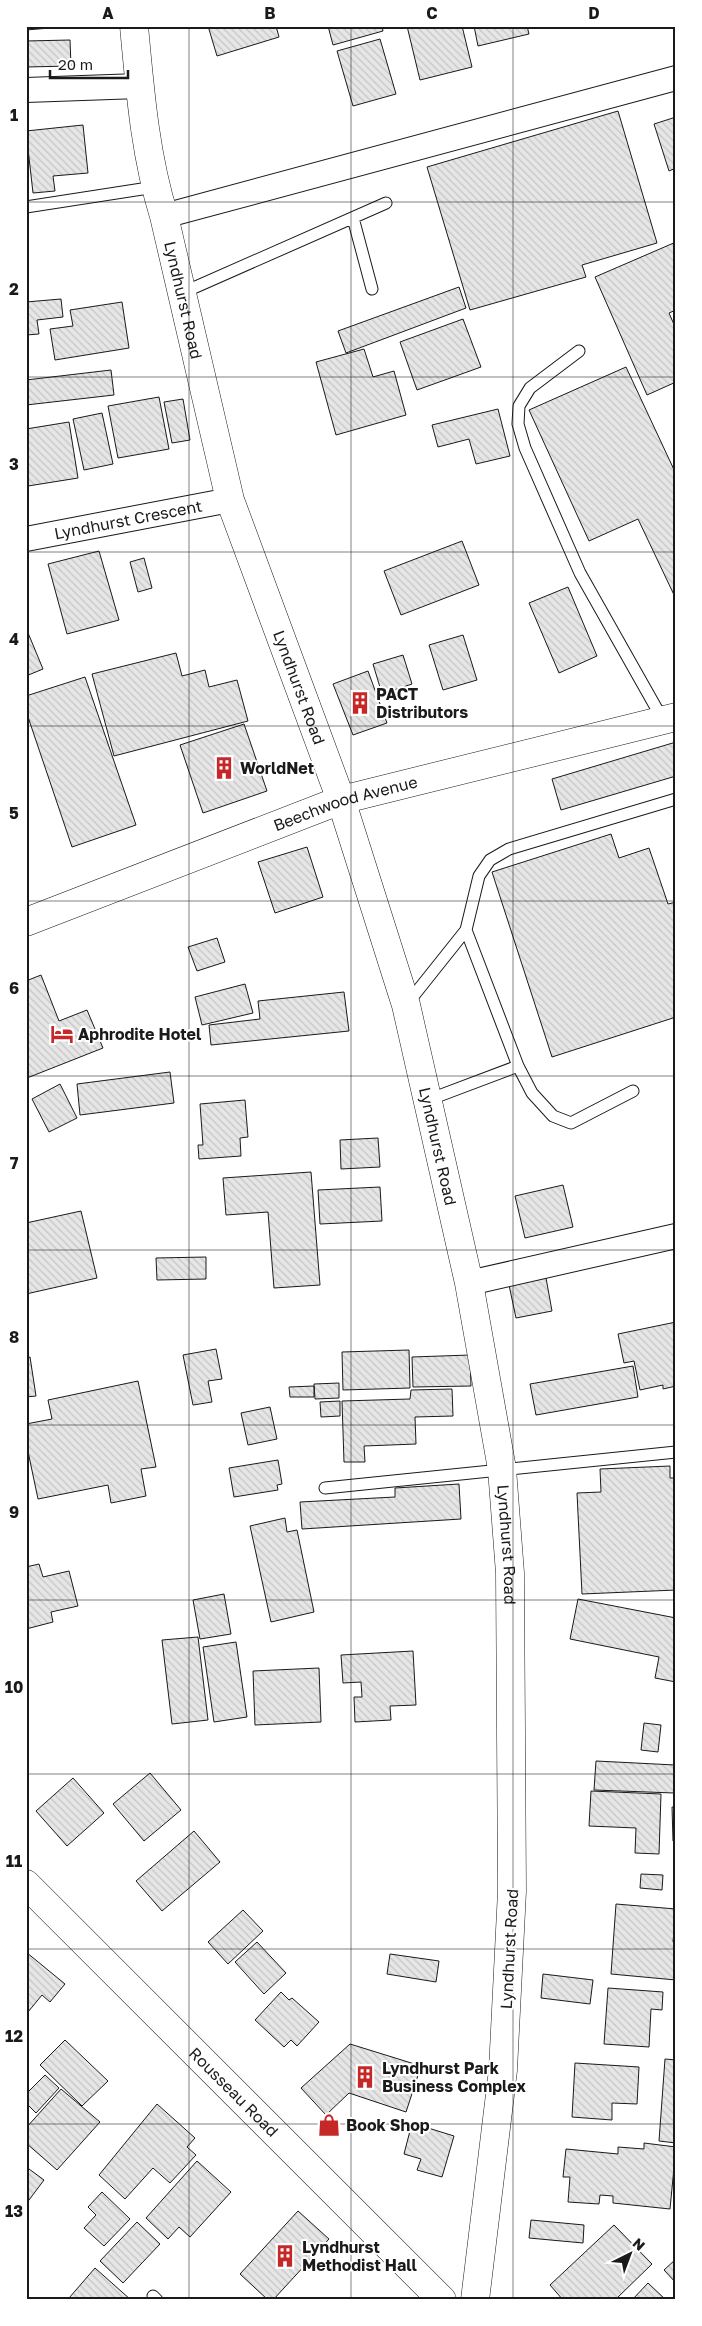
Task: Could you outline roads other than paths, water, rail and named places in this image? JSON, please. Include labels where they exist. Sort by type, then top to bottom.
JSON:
[{"type":"main road","name":"Lyndhurst Road","points":[[134,26],[139,86],[155,187],[164,216],[230,500],[342,800],[406,1005],[469,1284],[502,1469],[510,1573],[512,1892],[503,2070],[475,2300]]},
{"type":"main road","name":"Beechwood Avenue","points":[[26,922],[342,800],[669,718]]},
{"type":"main road","name":"Rousseau Road","points":[[26,1884],[442,2300]]},
{"type":"street","points":[[164,216],[676,78]]},
{"type":"street","points":[[26,90],[139,86]]},
{"type":"street","name":"Lyndhurst Crescent","points":[[26,539],[230,500]]},
{"type":"street","points":[[469,1284],[676,1236]]},
{"type":"lane","points":[[26,207],[155,187]]},
{"type":"lane","points":[[182,293],[386,203]]},
{"type":"lane","points":[[353,218],[372,289]]},
{"type":"lane","points":[[579,350],[530,388],[519,406],[518,424],[525,448],[580,573],[669,718]]},
{"type":"lane","points":[[406,1005],[466,930],[479,876],[490,860],[509,849],[676,799]]},
{"type":"lane","points":[[466,930],[518,1066],[532,1093],[552,1116],[571,1123],[633,1091]]},
{"type":"lane","points":[[428,1100],[518,1066]]},
{"type":"lane","points":[[325,1488],[676,1452]]},
{"type":"place","name":"PACT Distributors","points":[[360,703]]},
{"type":"place","name":"WorldNet","points":[[224,768]]},
{"type":"place","name":"Aphrodite Hotel","points":[[62,1034]]},
{"type":"place","name":"Lyndhurst Park Business Complex","points":[[365,2077]]},
{"type":"place","name":"Book Shop","points":[[329,2125]]},
{"type":"place","name":"Lyndhurst Methodist Hall","points":[[285,2256]]}]
